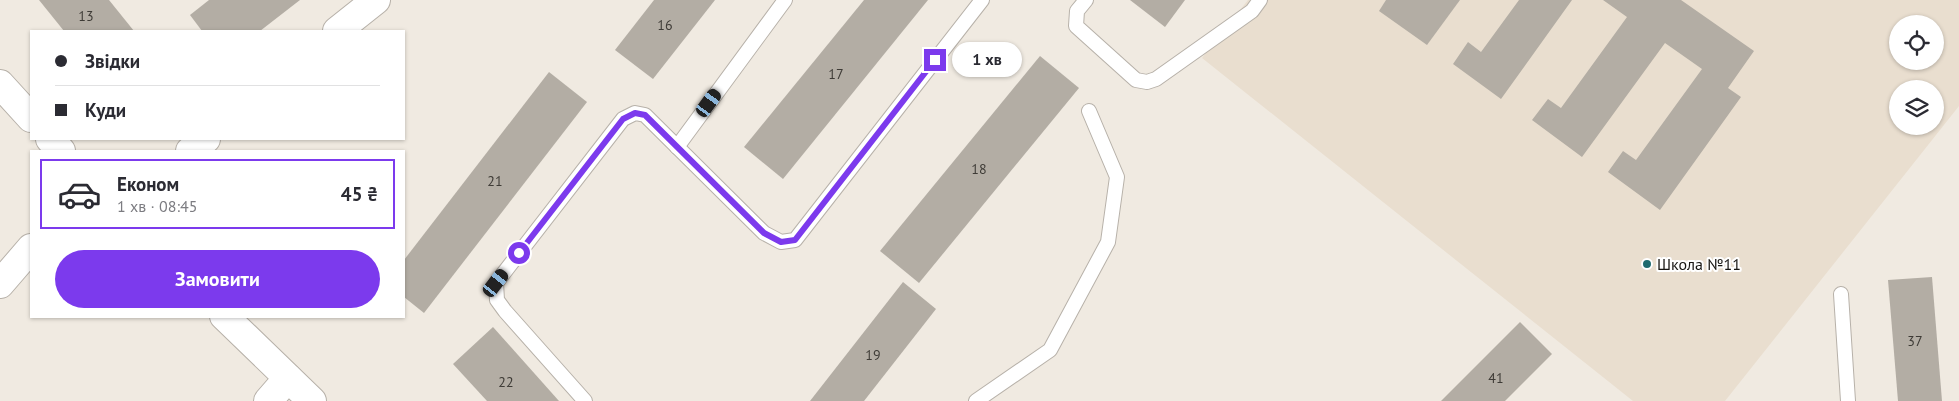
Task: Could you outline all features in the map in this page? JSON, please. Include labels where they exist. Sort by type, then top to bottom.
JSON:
[{"type":"street","points":[[338,30],[376,0]]},
{"type":"street","points":[[0,84],[30,117]]},
{"type":"street","points":[[51,140],[60,150]]},
{"type":"street","points":[[191,150],[205,140]]},
{"type":"street","points":[[0,284],[30,249]]},
{"type":"street","points":[[226,318],[312,401]]},
{"type":"street","points":[[268,401],[288,378]]},
{"type":"lane","points":[[677,147],[785,0]]},
{"type":"lane","points":[[585,401],[505,311],[497,300],[496,283],[623,119],[635,113],[645,115],[764,233],[781,242],[795,240],[982,0]]},
{"type":"lane","points":[[1086,0],[1077,11],[1076,26],[1136,80],[1147,82],[1156,79],[1252,11],[1260,0]]},
{"type":"lane","points":[[976,401],[1050,350],[1108,242],[1117,177],[1089,111]]},
{"type":"lane","points":[[1841,294],[1848,401]]},
{"type":"shaded area","name":"Школа №11","points":[[1248,0],[1959,0],[1959,106],[1944,125],[1944,80],[1889,80],[1889,135],[1936,135],[1725,401],[1633,401],[1202,58]]},
{"type":"building","points":[[39,0],[109,0],[133,30],[63,30]]},
{"type":"building","points":[[209,0],[300,0],[261,30],[201,30],[190,15]]},
{"type":"building","points":[[654,0],[715,0],[653,79],[615,50]]},
{"type":"building","points":[[864,0],[928,0],[783,179],[744,147]]},
{"type":"building","points":[[1130,0],[1185,0],[1165,27]]},
{"type":"building","points":[[1386,0],[1460,0],[1427,45],[1379,11]]},
{"type":"building","points":[[1519,0],[1572,0],[1501,99],[1453,64],[1468,42],[1481,52]]},
{"type":"building","points":[[1603,0],[1681,0],[1754,51],[1728,88],[1741,97],[1660,210],[1608,172],[1623,151],[1636,160],[1702,69],[1665,43],[1582,157],[1532,120],[1548,99],[1561,108],[1627,17]]},
{"type":"building","points":[[1040,56],[1079,88],[919,283],[880,251]]},
{"type":"building","points":[[549,72],[587,102],[424,313],[405,298],[405,259]]},
{"type":"building","points":[[1932,277],[1942,401],[1898,401],[1888,280]]},
{"type":"building","points":[[903,282],[936,309],[864,401],[810,401]]},
{"type":"building","points":[[1520,322],[1552,354],[1505,401],[1441,401]]},
{"type":"building","points":[[493,327],[559,401],[487,401],[453,364]]},
{"type":"place","name":"Школа №11","points":[[1647,264]]},
{"type":"route","points":[[519,253],[623,119],[635,113],[645,115],[764,233],[781,242],[795,240],[935,60]]}]
